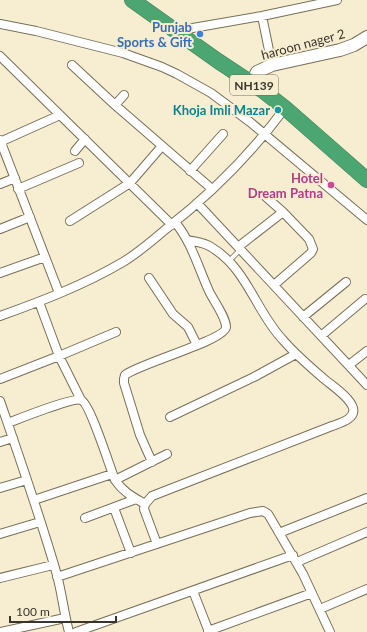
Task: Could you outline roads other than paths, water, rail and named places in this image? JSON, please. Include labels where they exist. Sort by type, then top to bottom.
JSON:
[{"type":"highway","name":"NH139","points":[[132,0],[218,61],[290,102],[367,169]]},
{"type":"highway","name":"NH139","points":[[146,0],[222,54],[367,180]]},
{"type":"street","points":[[187,28],[262,16],[303,3],[337,0]]},
{"type":"street","points":[[262,16],[272,64]]},
{"type":"street","points":[[0,24],[62,37],[162,66],[211,93],[265,134],[367,220]]},
{"type":"street","name":"haroon nager 2","points":[[252,79],[257,72],[272,64],[340,50],[354,45],[367,37]]},
{"type":"street","points":[[0,56],[85,140],[174,224],[188,240],[209,291],[225,321],[225,331],[221,334],[197,345],[136,368],[125,375],[124,383],[140,435],[152,462]]},
{"type":"street","points":[[72,65],[212,190]]},
{"type":"street","points":[[115,105],[124,95]]},
{"type":"street","points":[[0,316],[39,302],[110,270],[124,261],[174,224],[212,190],[265,134],[285,108]]},
{"type":"street","points":[[59,293],[0,141],[60,115]]},
{"type":"street","points":[[190,171],[223,134]]},
{"type":"street","points":[[75,150],[85,140]]},
{"type":"street","points":[[70,221],[130,183],[162,146]]},
{"type":"street","points":[[18,188],[79,163]]},
{"type":"street","points":[[0,184],[15,178]]},
{"type":"street","points":[[266,197],[309,239],[313,249],[311,253],[274,285]]},
{"type":"street","points":[[197,203],[367,385]]},
{"type":"street","points":[[239,249],[282,212]]},
{"type":"street","points":[[0,229],[30,217]]},
{"type":"street","points":[[157,544],[146,515],[145,504],[152,496],[332,426],[351,417],[353,412],[353,407],[350,402],[281,339],[245,282],[229,261],[210,246],[201,242],[188,240]]},
{"type":"street","points":[[0,273],[45,257]]},
{"type":"street","points":[[149,278],[173,314],[188,327],[197,345]]},
{"type":"street","points":[[303,316],[346,282]]},
{"type":"street","points":[[321,336],[365,299]]},
{"type":"street","points":[[39,302],[59,356],[81,400],[84,402],[90,414],[114,477],[120,488],[145,504]]},
{"type":"street","points":[[0,378],[59,356],[116,332]]},
{"type":"street","points":[[349,365],[367,351]]},
{"type":"street","points":[[170,417],[244,382],[296,354]]},
{"type":"street","points":[[8,423],[77,399],[81,400]]},
{"type":"street","points":[[1,404],[28,480],[57,576],[69,632]]},
{"type":"street","points":[[0,442],[13,438]]},
{"type":"street","points":[[34,500],[114,477],[152,462],[167,454]]},
{"type":"street","points":[[0,488],[28,480]]},
{"type":"street","points":[[279,533],[367,498]]},
{"type":"street","points":[[85,518],[136,499]]},
{"type":"street","points":[[114,508],[130,553]]},
{"type":"street","points":[[57,576],[258,511],[263,511],[268,514],[295,559],[330,632]]},
{"type":"street","points":[[0,534],[40,522]]},
{"type":"street","points":[[76,632],[193,591],[295,559],[367,532]]},
{"type":"street","points":[[0,578],[53,565]]},
{"type":"street","points":[[320,609],[367,589]]},
{"type":"street","points":[[193,591],[208,632],[312,593]]},
{"type":"street","points":[[1,632],[65,618]]},
{"type":"lane","points":[[229,261],[239,249]]},
{"type":"place","name":"Punjab Sports & Gift","points":[[200,34]]},
{"type":"place","name":"Khoja Imli Mazar","points":[[278,110]]},
{"type":"place","name":"Hotel Dream Patna","points":[[331,185]]}]
